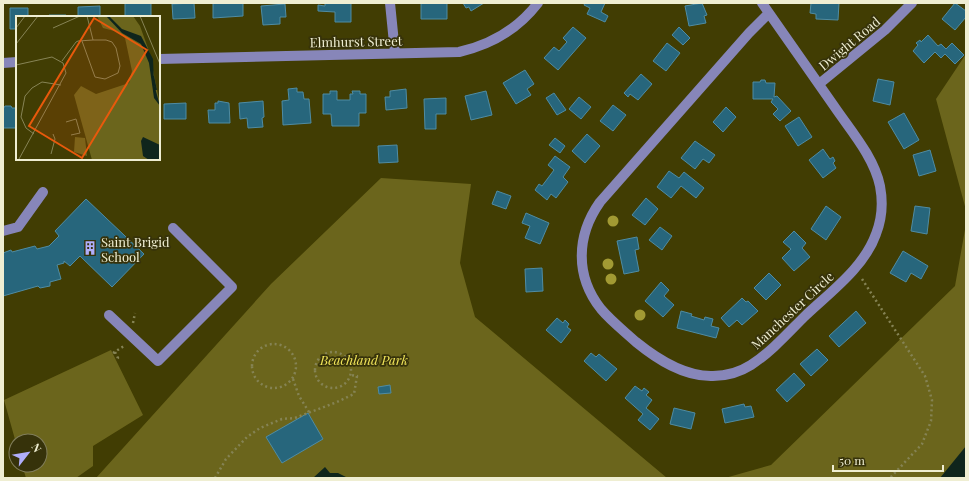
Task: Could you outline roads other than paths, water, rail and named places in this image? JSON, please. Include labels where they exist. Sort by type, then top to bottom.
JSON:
[{"type":"street","points":[[390,3],[395,53]]},
{"type":"street","name":"Elmhurst Street","points":[[160,59],[395,53],[444,54],[471,50],[484,45],[509,31],[538,3]]},
{"type":"street","name":"Manchester Circle","points":[[762,3],[819,84],[868,156],[880,185],[882,199],[881,216],[876,234],[869,248],[854,268],[772,349],[744,369],[723,375],[711,376],[688,372],[663,361],[619,327],[608,317],[593,297],[583,270],[581,257],[587,224],[600,202],[744,39],[769,13]]},
{"type":"street","name":"Dwight Road","points":[[819,84],[886,30],[912,3]]},
{"type":"street","points":[[3,63],[16,62]]},
{"type":"street","points":[[3,231],[18,227],[43,192]]},
{"type":"street","points":[[108,315],[158,361],[232,288],[173,228]]},
{"type":"place","name":"Saint Brigid School","points":[[90,248]]},
{"type":"park label","name":"Beachland Park","points":[[364,359]]}]
